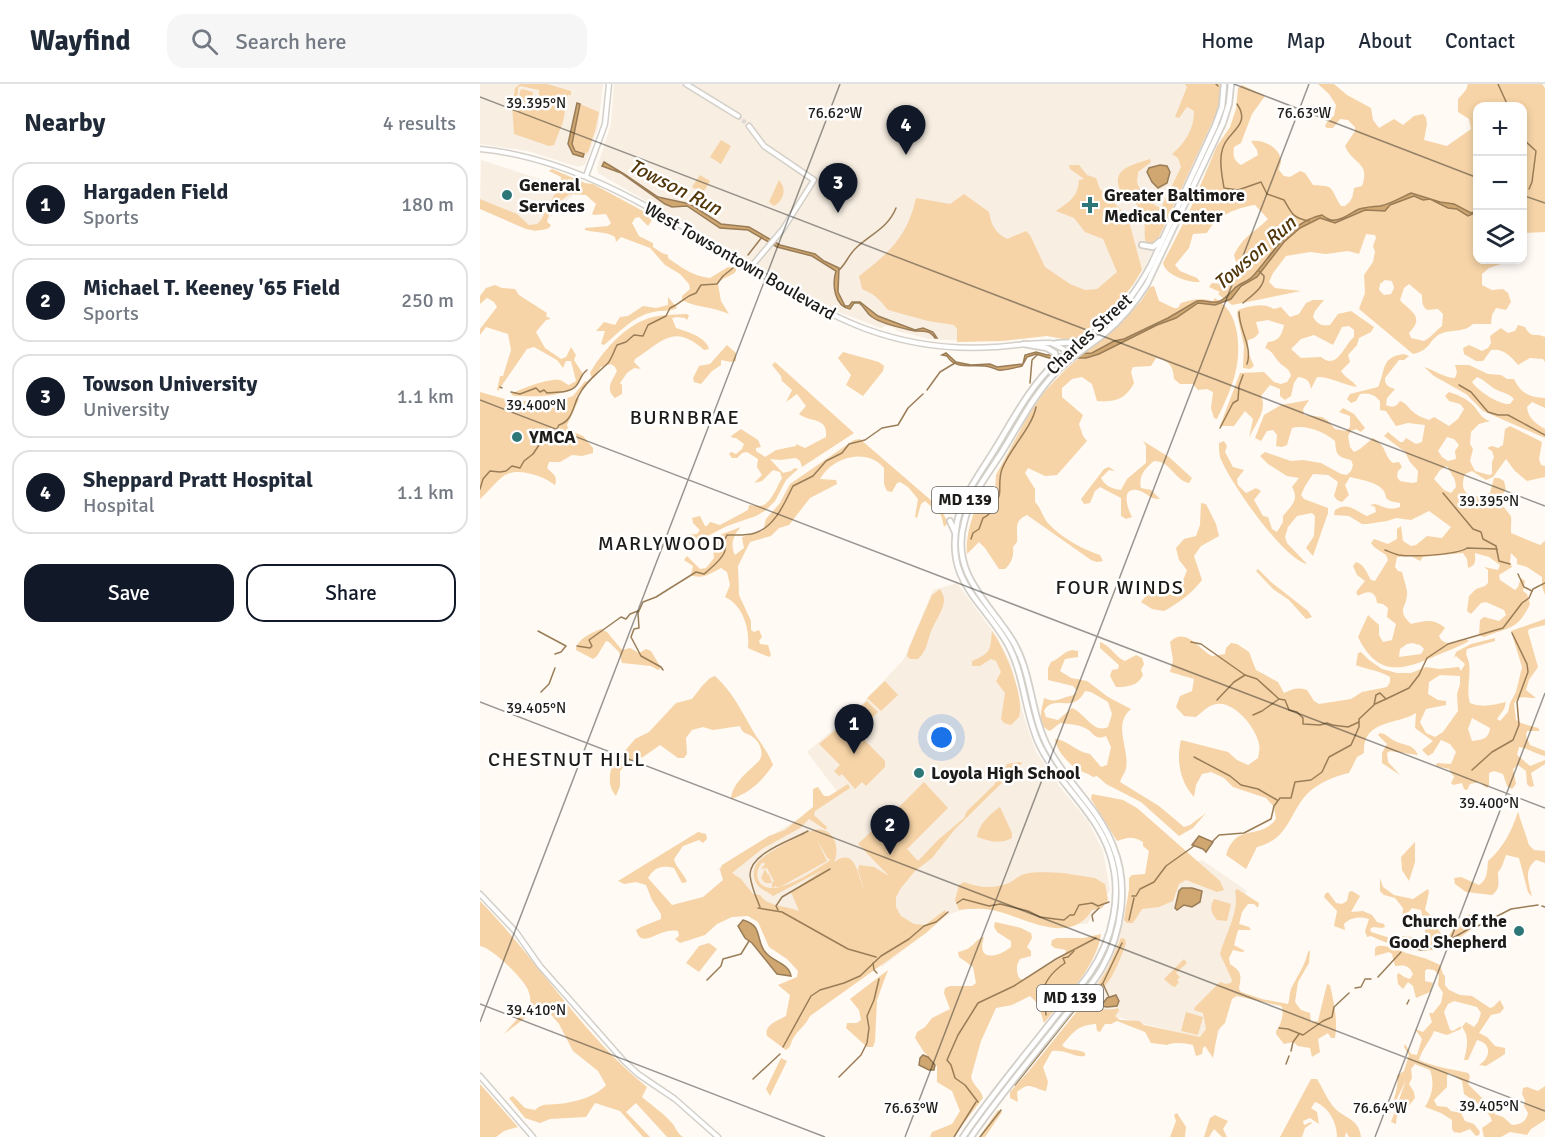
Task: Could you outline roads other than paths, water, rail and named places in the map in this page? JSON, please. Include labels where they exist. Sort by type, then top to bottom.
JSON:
[{"type":"main road","name":"Charles Street","points":[[963,1137],[1095,965],[1110,932],[1115,888],[1110,854],[1101,832],[1086,808],[1051,765],[1037,740],[1010,648],[970,594],[960,575],[956,552],[957,523],[962,506],[971,489],[1039,381],[1056,362],[1112,318],[1143,279],[1218,118],[1223,101],[1224,84]]},
{"type":"main road","name":"Charles Street","points":[[971,1137],[1101,969],[1116,933],[1121,898],[1121,875],[1112,842],[1096,813],[1048,749],[1038,727],[1025,668],[1018,650],[977,593],[968,576],[962,555],[961,539],[966,514],[974,497],[1041,390],[1071,359],[1121,318],[1147,284],[1222,123],[1229,104],[1231,84]]},
{"type":"main road","points":[[1143,244],[1153,247],[1163,237]]},
{"type":"main road","points":[[1054,344],[1074,343],[1088,337]]},
{"type":"main road","points":[[1024,344],[1051,349],[1055,353],[1056,362]]},
{"type":"main road","points":[[961,539],[959,556],[962,570],[960,575],[965,577],[980,602],[988,607]]},
{"type":"street","points":[[586,176],[605,124],[609,84]]},
{"type":"street","points":[[686,84],[738,116]]},
{"type":"street","points":[[749,126],[764,146],[814,180],[777,237],[758,256],[750,268]]},
{"type":"street","name":"West Towsontown Boulevard","points":[[480,149],[526,157],[586,176],[668,220],[831,314],[867,329],[926,344],[963,348],[1054,344]]},
{"type":"street","points":[[1054,344],[1067,353],[1071,359]]},
{"type":"street","points":[[480,894],[516,932],[546,973],[624,1061],[638,1074],[675,1099],[718,1137]]},
{"type":"street","points":[[480,1076],[533,1137]]},
{"type":"waterway","points":[[1498,84],[1506,102]]},
{"type":"waterway","points":[[1237,104],[1241,111],[1241,122],[1227,140],[1221,155],[1224,188],[1238,190],[1261,182],[1267,194],[1284,200],[1291,212],[1309,221]]},
{"type":"waterway","points":[[1527,143],[1536,151],[1529,189]]},
{"type":"waterway","points":[[839,270],[854,250],[888,221],[896,208]]},
{"type":"waterway","points":[[748,255],[762,237]]},
{"type":"waterway","name":"Towson Run","points":[[1268,258],[1276,248]]},
{"type":"waterway","points":[[480,489],[483,479],[490,471],[506,471],[512,466],[520,468],[541,442],[554,434],[559,425],[570,416],[585,386],[609,361],[617,345],[626,342],[634,335],[643,336],[648,325],[666,316],[670,308],[696,293],[701,285],[717,284],[733,268]]},
{"type":"waterway","points":[[1243,303],[1262,284],[1264,276],[1259,271]]},
{"type":"waterway","points":[[1239,312],[1248,351],[1247,364]]},
{"type":"waterway","points":[[1030,383],[1032,360],[1038,354]]},
{"type":"waterway","points":[[927,390],[940,372],[955,363]]},
{"type":"waterway","points":[[511,392],[520,394],[536,388],[540,392],[544,390],[547,393],[567,391],[576,386],[587,370]]},
{"type":"waterway","points":[[1220,428],[1233,403],[1238,400],[1243,375]]},
{"type":"waterway","points":[[1459,385],[1471,392],[1488,412],[1508,415],[1545,435]]},
{"type":"waterway","points":[[663,670],[641,656],[631,637],[634,629],[639,628],[638,613],[643,602],[656,597],[696,572],[704,574],[722,556],[727,535],[748,535],[762,530],[779,513],[793,486],[813,476],[826,461],[842,453],[849,444],[865,440],[882,428],[898,425],[908,408],[923,394]]},
{"type":"waterway","points":[[971,539],[973,533],[979,529],[983,518],[991,512],[1000,494],[1002,469],[1030,423],[1036,407]]},
{"type":"waterway","points":[[1443,493],[1473,529],[1481,532],[1483,539],[1496,546],[1499,561],[1510,564]]},
{"type":"waterway","points":[[1385,550],[1399,555],[1414,556],[1445,554],[1467,548],[1497,549]]},
{"type":"waterway","points":[[1518,574],[1524,587],[1532,591]]},
{"type":"waterway","points":[[1212,842],[1219,835],[1244,833],[1271,819],[1274,806],[1280,798],[1291,798],[1295,782],[1311,780],[1322,772],[1329,757],[1351,745],[1359,727],[1359,719],[1374,705],[1376,695],[1380,693],[1386,699],[1409,688],[1419,675],[1427,658],[1448,644],[1503,628],[1522,603],[1529,598],[1533,589],[1545,583]]},
{"type":"waterway","points":[[577,646],[590,648],[592,646],[589,640],[621,617],[626,619],[630,614],[638,611]]},
{"type":"waterway","points":[[538,631],[566,646],[561,652],[555,654]]},
{"type":"waterway","points":[[1472,770],[1492,752],[1513,740],[1519,725],[1517,702],[1528,672],[1527,664],[1512,633]]},
{"type":"waterway","points":[[1191,642],[1201,644],[1245,675],[1257,679],[1279,699],[1285,700],[1289,710],[1297,712],[1303,718],[1303,724],[1327,723],[1348,727],[1359,722]]},
{"type":"waterway","points":[[541,692],[549,684],[555,668]]},
{"type":"waterway","points":[[1217,700],[1234,682],[1245,675]]},
{"type":"waterway","points":[[1253,715],[1279,699]]},
{"type":"waterway","points":[[1375,704],[1386,699]]},
{"type":"waterway","points":[[1194,757],[1230,776],[1241,785],[1258,789],[1277,800]]},
{"type":"waterway","points":[[760,907],[750,875],[752,867],[772,848],[808,831]]},
{"type":"waterway","points":[[1132,896],[1136,896],[1140,889],[1154,882],[1166,866],[1194,846]]},
{"type":"waterway","points":[[778,910],[776,906],[782,897],[830,869]]},
{"type":"waterway","points":[[1129,920],[1134,898]]},
{"type":"waterway","points":[[957,903],[963,899],[989,906],[1000,904],[1028,911],[1040,917],[1064,920],[1074,915],[1079,905],[1092,903],[1098,906],[1109,902]]},
{"type":"waterway","points":[[1478,926],[1511,909],[1538,905]]},
{"type":"waterway","points":[[758,908],[782,912],[848,949],[876,957]]},
{"type":"waterway","points":[[1093,921],[1092,915],[1099,908]]},
{"type":"waterway","points":[[783,1047],[811,996],[820,990],[860,976],[881,956],[948,912]]},
{"type":"waterway","points":[[1408,947],[1422,950],[1439,946],[1472,927]]},
{"type":"waterway","points":[[978,1102],[965,1085],[955,1078],[947,1060],[958,1035],[978,1003],[1014,986],[1056,959],[1096,938]]},
{"type":"waterway","points":[[707,980],[721,966],[723,959],[741,954],[749,941]]},
{"type":"waterway","points":[[1015,1085],[1074,1011],[1103,983],[1122,943]]},
{"type":"waterway","points":[[1046,1015],[1042,997],[1044,986],[1053,973],[1065,963],[1063,958],[1068,957],[1074,951]]},
{"type":"waterway","points":[[1378,977],[1401,952]]},
{"type":"waterway","points":[[873,963],[877,973]]},
{"type":"waterway","points":[[839,1077],[861,1055],[867,1043],[869,1028],[867,1016],[879,979]]},
{"type":"waterway","points":[[1355,988],[1361,987],[1365,979],[1371,979]]},
{"type":"waterway","points":[[1103,984],[1109,997]]},
{"type":"waterway","points":[[1279,1028],[1303,1035],[1332,1017],[1334,1007],[1349,993]]},
{"type":"waterway","points":[[1407,1004],[1409,1000]]},
{"type":"waterway","points":[[1291,1051],[1293,1042],[1299,1034]]},
{"type":"waterway","points":[[753,1079],[780,1054]]},
{"type":"waterway","points":[[1286,1064],[1289,1056]]},
{"type":"waterway","points":[[954,1137],[976,1102]]},
{"type":"waterway","points":[[980,1137],[1001,1110]]},
{"type":"tunnel","points":[[738,116],[749,126]]},
{"type":"place","name":"Sheppard Pratt Hospital","points":[[906,155]]},
{"type":"place","name":"General Services","points":[[507,195]]},
{"type":"place","name":"Greater Baltimore Medical Center","points":[[1090,205]]},
{"type":"place","name":"Towson University","points":[[838,213]]},
{"type":"place","name":"YMCA","points":[[517,437]]},
{"type":"place","name":"Hargaden Field","points":[[854,754]]},
{"type":"place","name":"Loyola High School","points":[[919,773]]},
{"type":"place","name":"Michael T. Keeney '65 Field","points":[[890,855]]},
{"type":"place","name":"Church of the Good Shepherd","points":[[1519,931]]},
{"type":"district","name":"BURNBRAE","points":[[685,417]]},
{"type":"district","name":"MARLYWOOD","points":[[662,543]]},
{"type":"district","name":"FOUR WINDS","points":[[1120,587]]},
{"type":"district","name":"CHESTNUT HILL","points":[[567,759]]}]
